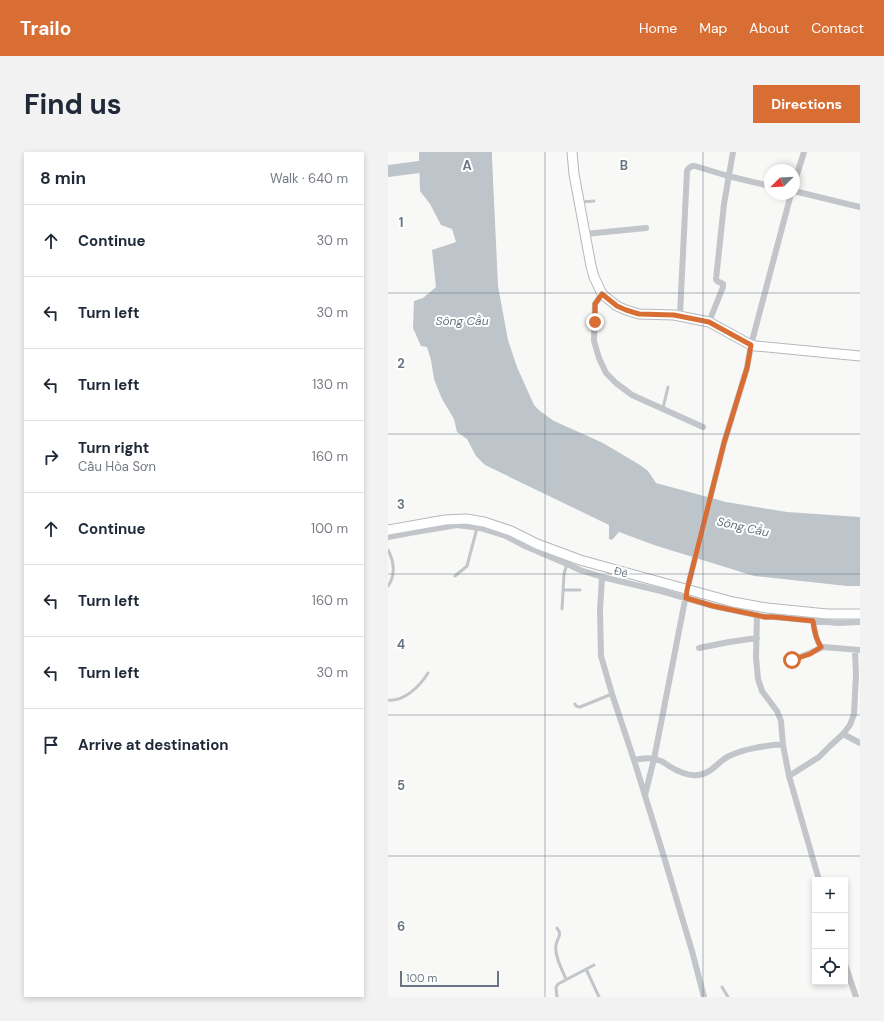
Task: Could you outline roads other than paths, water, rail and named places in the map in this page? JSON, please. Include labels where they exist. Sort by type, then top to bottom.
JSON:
[{"type":"main road","points":[[572,152],[574,174],[594,277],[602,294],[617,306],[639,314],[674,315],[709,322],[751,345],[860,356]]},
{"type":"main road","name":"Đê","points":[[388,530],[446,520],[466,519],[484,522],[510,531],[537,544],[580,560],[686,594],[767,608],[827,614],[860,614]]},
{"type":"street","points":[[709,322],[723,287],[723,284],[717,281],[716,278],[724,204],[733,152]]},
{"type":"street","points":[[800,164],[804,152]]},
{"type":"street","points":[[680,316],[687,171],[692,166],[764,185]]},
{"type":"street","points":[[800,192],[860,207]]},
{"type":"street","points":[[645,795],[654,759],[686,594],[724,443],[747,368],[751,345],[789,200]]},
{"type":"street","points":[[585,234],[646,228]]},
{"type":"street","points":[[602,294],[595,304],[594,341],[599,358],[606,373],[632,395],[703,427]]},
{"type":"street","points":[[388,538],[456,525],[477,528],[506,536],[580,570],[602,577],[686,594],[713,606],[758,615],[813,621],[838,623],[860,622]]},
{"type":"street","points":[[602,577],[600,610],[601,656],[645,795],[704,997]]},
{"type":"street","points":[[758,615],[758,679],[762,690],[777,711],[781,721],[788,776],[818,877]]},
{"type":"street","points":[[813,621],[821,647]]},
{"type":"street","points":[[699,648],[757,638]]},
{"type":"street","points":[[788,776],[819,757],[843,734],[850,725],[854,714],[857,650],[821,647],[810,654],[792,660]]},
{"type":"street","points":[[843,734],[860,743]]},
{"type":"street","points":[[634,760],[646,758],[654,759],[679,771],[696,775],[710,772],[723,759],[730,755],[752,748],[783,744]]},
{"type":"street","points":[[848,973],[856,997],[860,995]]},
{"type":"lane","points":[[580,202],[594,201]]},
{"type":"lane","points":[[663,408],[668,387]]},
{"type":"lane","points":[[455,576],[467,566],[477,528]]},
{"type":"lane","points":[[388,550],[393,559],[394,569],[388,586]]},
{"type":"lane","points":[[562,609],[564,574],[567,564]]},
{"type":"lane","points":[[563,590],[580,590]]},
{"type":"lane","points":[[388,700],[395,700],[407,695],[422,682],[428,673]]},
{"type":"lane","points":[[574,704],[576,706],[580,706],[612,694]]},
{"type":"lane","points":[[557,928],[560,935],[555,949],[566,979]]},
{"type":"lane","points":[[557,997],[556,988],[558,984],[594,965]]},
{"type":"lane","points":[[586,969],[599,997]]},
{"type":"lane","points":[[722,987],[728,997]]},
{"type":"water","name":"Sông Cầu","points":[[419,152],[492,152],[498,286],[508,340],[517,367],[534,405],[540,411],[554,421],[603,443],[640,465],[648,471],[656,483],[726,502],[787,512],[860,517],[860,586],[847,586],[754,576],[654,545],[619,532],[612,540],[609,539],[609,525],[485,465],[476,456],[467,439],[457,432],[454,419],[442,399],[434,379],[427,347],[421,346],[413,328],[414,301],[423,298],[436,287],[432,250],[456,242],[452,229],[441,225],[430,204],[420,191]]},
{"type":"waterway","points":[[388,171],[434,165]]}]
